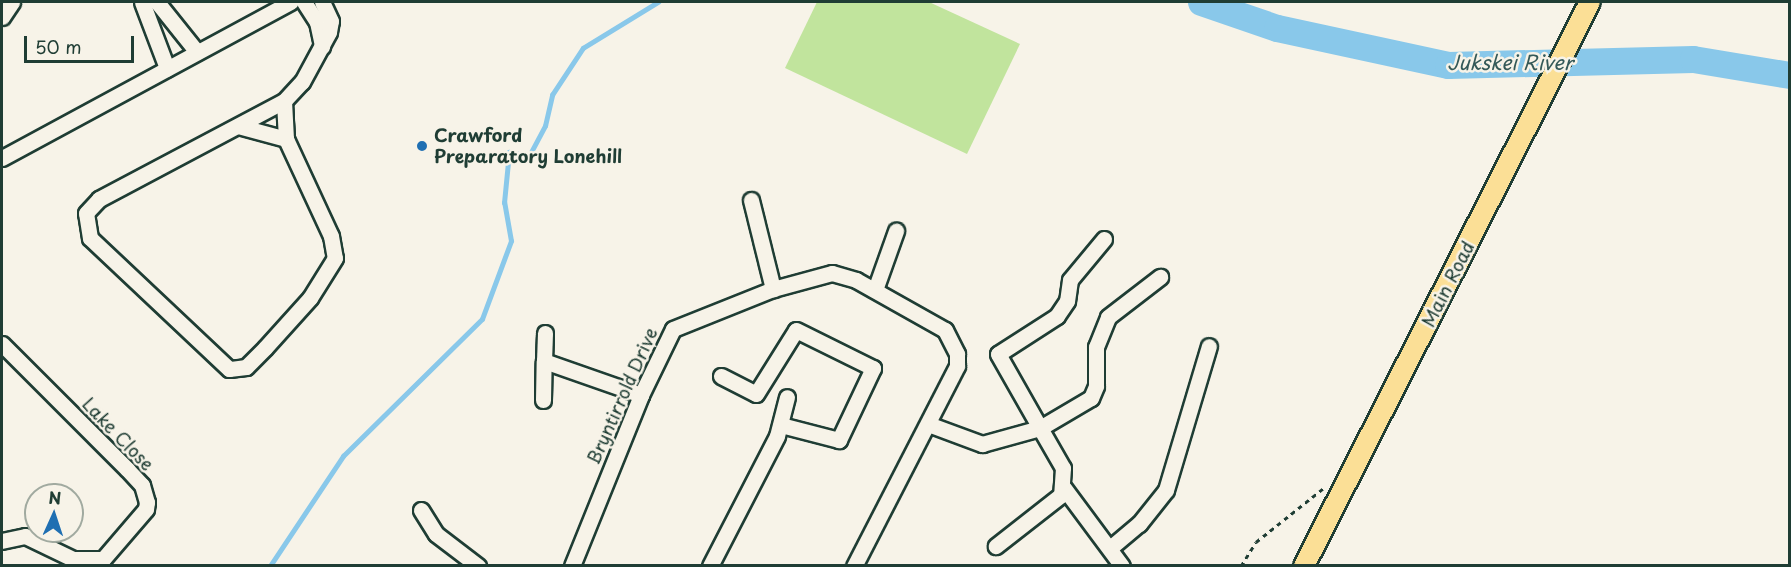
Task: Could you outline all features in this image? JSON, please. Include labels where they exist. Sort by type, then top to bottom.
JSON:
[{"type":"main road","name":"Main Road","points":[[1304,566],[1590,2]]},
{"type":"street","points":[[2,16],[12,2]]},
{"type":"street","points":[[142,2],[167,68]]},
{"type":"street","points":[[158,2],[197,52]]},
{"type":"street","points":[[2,158],[290,2]]},
{"type":"street","points":[[304,2],[317,22],[322,46]]},
{"type":"street","points":[[284,101],[286,139],[332,236],[335,258],[310,298],[265,348],[246,367],[229,369],[90,238],[84,222],[99,199],[284,101],[302,82],[331,26],[322,2]]},
{"type":"street","points":[[238,126],[286,139]]},
{"type":"street","points":[[751,200],[773,289]]},
{"type":"street","points":[[875,290],[896,231]]},
{"type":"street","points":[[996,546],[1061,495],[1064,488],[1063,468],[998,354],[1057,316],[1067,301],[1070,280],[1104,239]]},
{"type":"street","name":"Bryntirrold Drive","points":[[572,566],[663,345],[679,325],[773,289],[832,273],[875,290],[954,339],[957,366],[854,566]]},
{"type":"street","points":[[928,424],[982,444],[1040,428],[1091,398],[1096,386],[1096,347],[1108,317],[1160,277]]},
{"type":"street","points":[[721,376],[756,394],[796,330],[873,368],[839,440],[781,425]]},
{"type":"street","points":[[543,400],[545,333]]},
{"type":"street","name":"Lake Close","points":[[2,344],[142,485],[147,502],[146,509],[103,559],[73,559],[25,536],[2,541]]},
{"type":"street","points":[[1110,548],[1139,524],[1166,490],[1209,346]]},
{"type":"street","points":[[544,361],[641,395]]},
{"type":"street","points":[[710,566],[781,425],[787,397]]},
{"type":"street","points":[[1064,488],[1122,566]]},
{"type":"street","points":[[421,510],[436,534],[478,566]]},
{"type":"path","points":[[1242,566],[1256,542],[1331,482]]},
{"type":"green space","points":[[817,2],[929,2],[1020,44],[967,154],[785,68]]},
{"type":"waterway","points":[[270,566],[343,456],[482,319],[511,241],[504,203],[509,152],[529,156],[545,126],[552,95],[583,48],[658,2]]},
{"type":"waterway","name":"Jukskei River","points":[[1201,2],[1277,28],[1448,65],[1693,59],[1790,75]]},
{"type":"place","name":"Crawford Preparatory Lonehill","points":[[422,146]]}]
